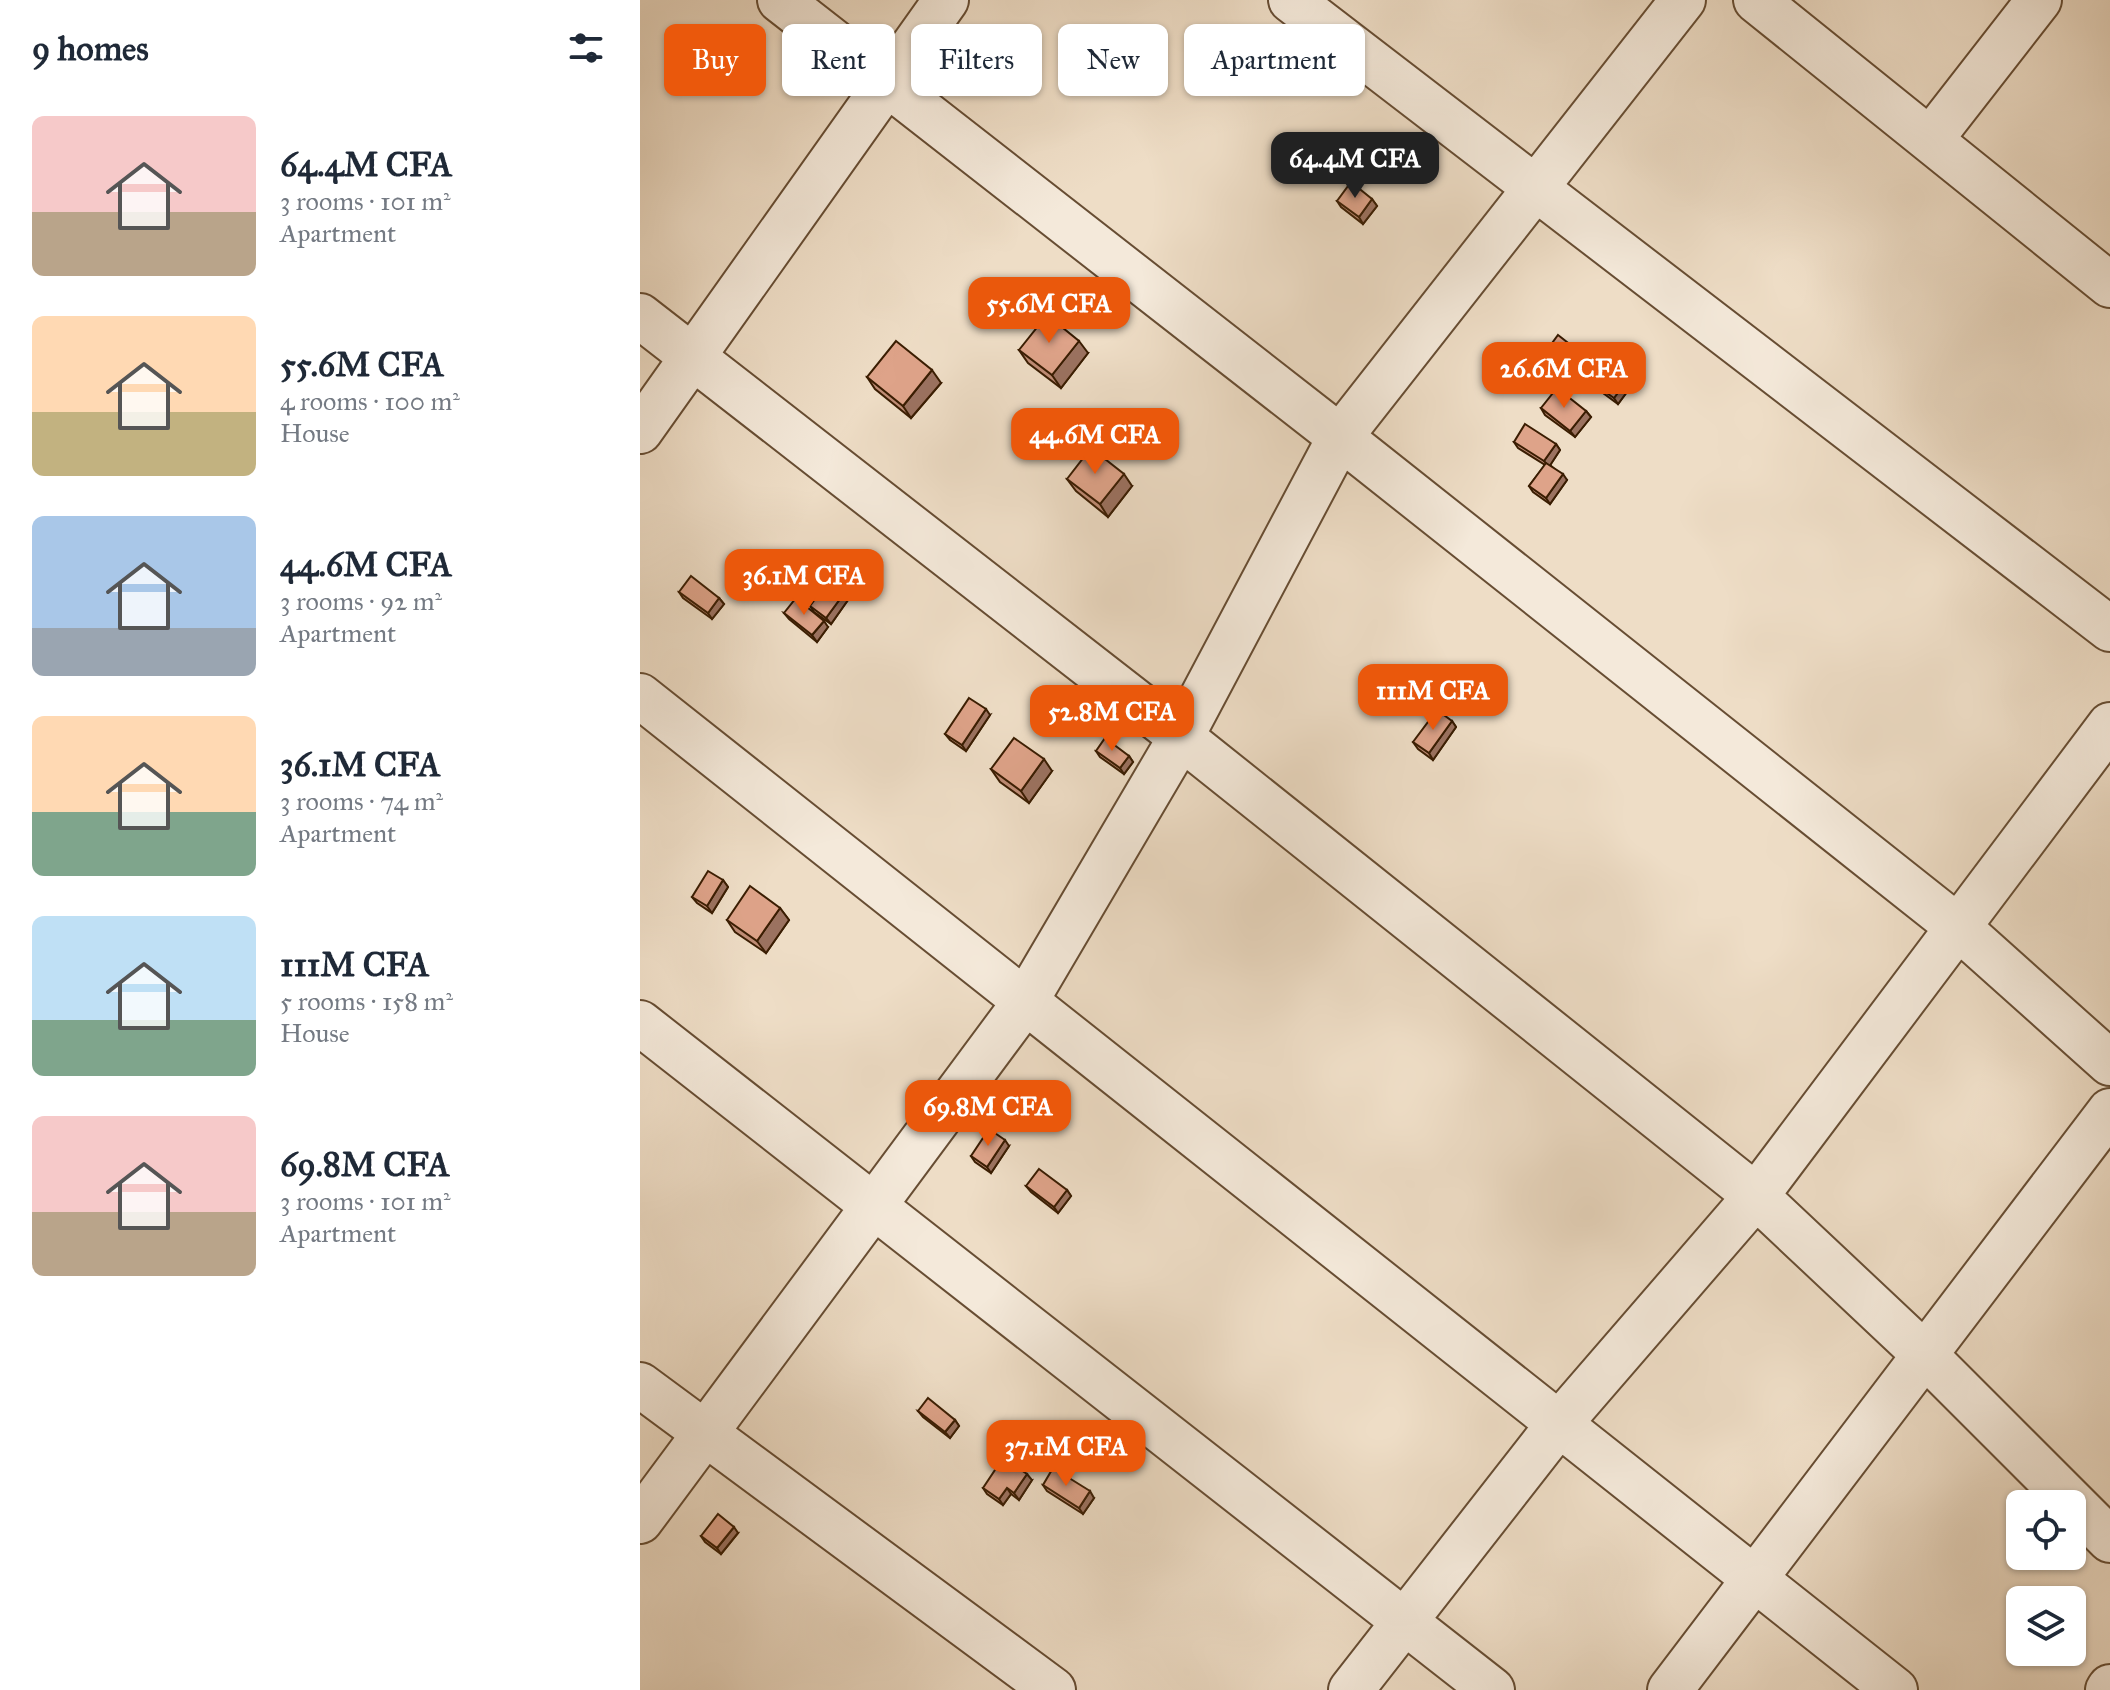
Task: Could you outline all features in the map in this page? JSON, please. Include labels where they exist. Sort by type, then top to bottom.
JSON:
[{"type":"street","points":[[780,0],[811,24]]},
{"type":"street","points":[[895,73],[946,0]]},
{"type":"street","points":[[1291,0],[2110,629]]},
{"type":"street","points":[[640,1521],[1025,1002],[1181,737],[1340,437],[1683,0]]},
{"type":"street","points":[[1756,0],[2110,285]]},
{"type":"street","points":[[1930,140],[2039,0]]},
{"type":"street","points":[[895,90],[1340,437],[1958,927],[2110,1063]]},
{"type":"street","points":[[640,431],[878,96]]},
{"type":"street","points":[[640,316],[1181,737],[1756,1196],[1925,1355],[2110,1540]]},
{"type":"street","points":[[640,696],[1895,1690]]},
{"type":"street","points":[[1351,1690],[1558,1425],[1756,1196],[2110,725]]},
{"type":"street","points":[[640,1023],[1492,1690]]},
{"type":"street","points":[[1670,1690],[2110,1111]]},
{"type":"street","points":[[640,1385],[1053,1690]]},
{"type":"building","points":[[1351,182],[1372,199],[1359,217],[1337,201]]},
{"type":"building","points":[[1047,315],[1079,341],[1052,375],[1019,350]]},
{"type":"building","points":[[1558,335],[1572,346],[1550,376],[1536,365]]},
{"type":"building","points":[[896,341],[932,370],[903,406],[867,377]]},
{"type":"building","points":[[1622,356],[1637,367],[1614,398],[1598,387]]},
{"type":"building","points":[[1557,388],[1586,411],[1570,431],[1541,408]]},
{"type":"building","points":[[1525,424],[1556,444],[1544,461],[1514,442]]},
{"type":"building","points":[[1091,448],[1124,474],[1100,504],[1067,479]]},
{"type":"building","points":[[1546,463],[1563,474],[1546,498],[1529,486]]},
{"type":"building","points":[[835,572],[851,584],[826,618],[810,606]]},
{"type":"building","points":[[691,576],[719,598],[708,613],[679,592]]},
{"type":"building","points":[[796,598],[824,621],[812,635],[784,613]]},
{"type":"building","points":[[969,698],[986,709],[962,745],[945,734]]},
{"type":"building","points":[[1437,710],[1452,721],[1429,753],[1413,742]]},
{"type":"building","points":[[1014,738],[1044,759],[1021,791],[991,769]]},
{"type":"building","points":[[1105,738],[1129,756],[1120,768],[1096,751]]},
{"type":"building","points":[[708,871],[723,880],[707,906],[692,897]]},
{"type":"building","points":[[750,886],[780,908],[757,941],[727,920]]},
{"type":"building","points":[[989,1129],[1005,1140],[987,1167],[971,1156]]},
{"type":"building","points":[[1039,1169],[1067,1190],[1054,1207],[1026,1186]]},
{"type":"building","points":[[928,1398],[955,1420],[945,1432],[918,1411]]},
{"type":"building","points":[[1003,1458],[1027,1474],[1014,1493],[1007,1488],[999,1499],[983,1488]]},
{"type":"building","points":[[1053,1468],[1090,1491],[1079,1508],[1043,1485]]},
{"type":"building","points":[[718,1514],[734,1527],[717,1548],[701,1536]]}]
